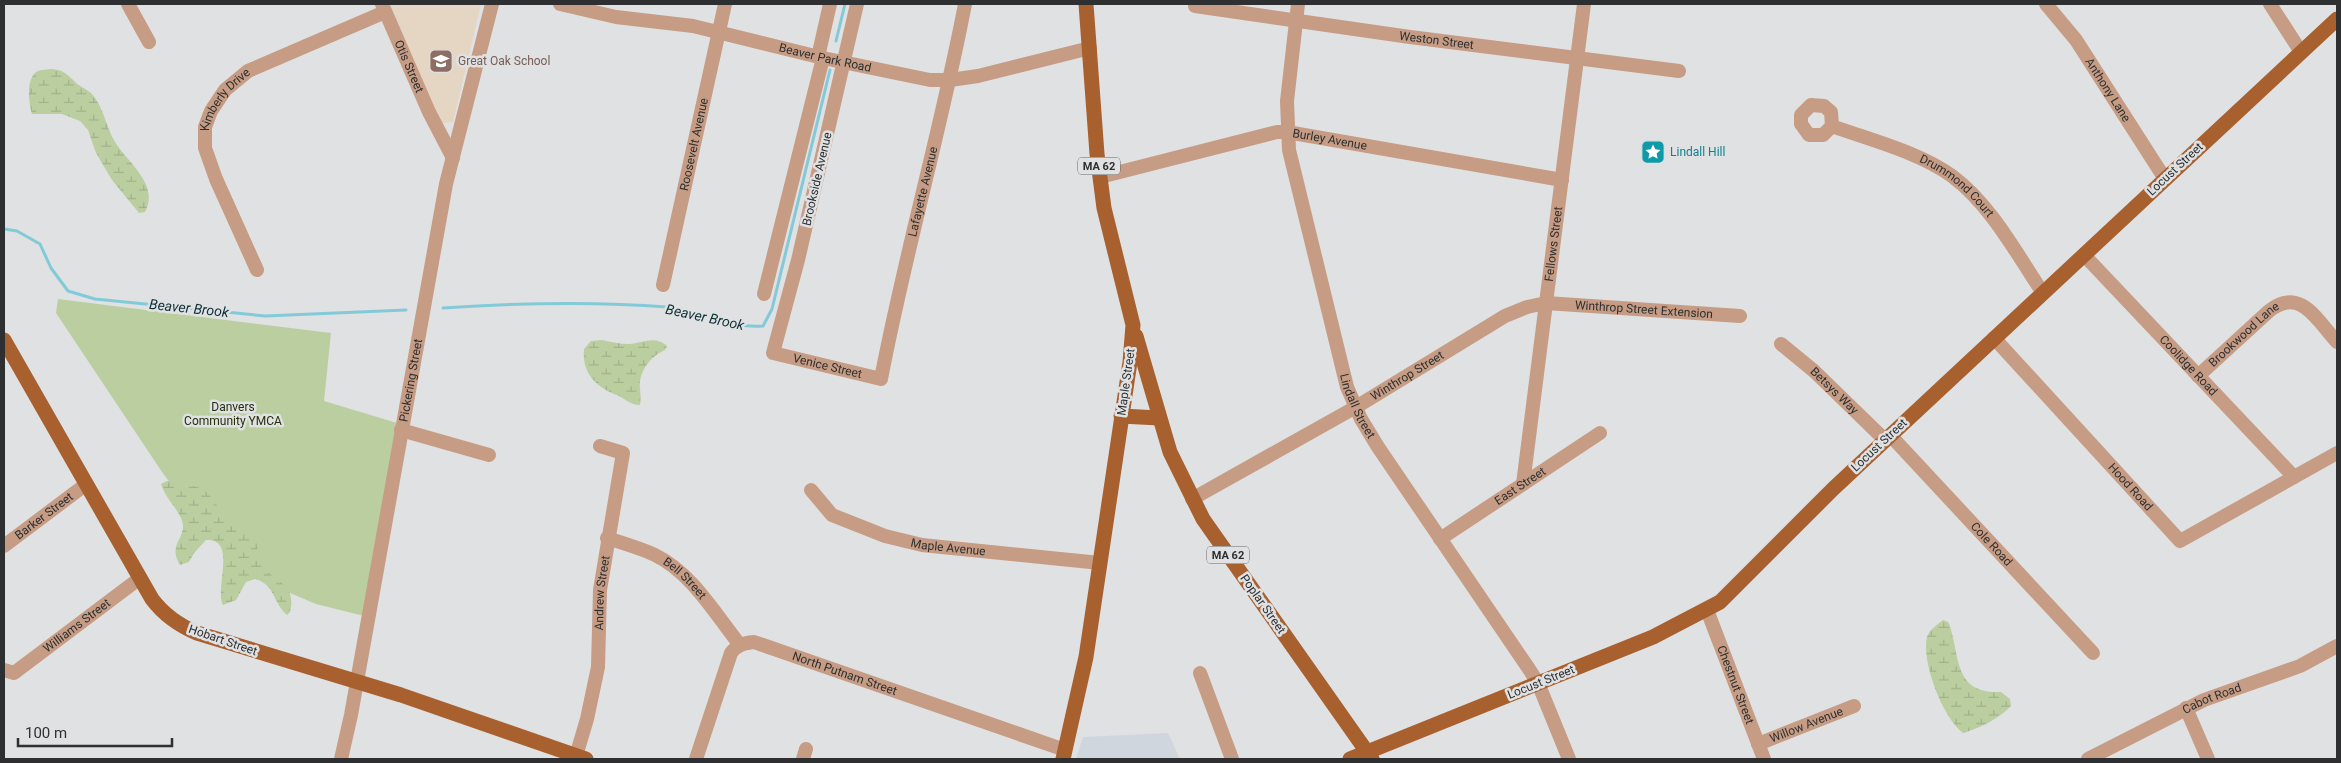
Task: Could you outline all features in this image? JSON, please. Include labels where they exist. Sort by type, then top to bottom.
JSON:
[{"type":"main road","name":"Maple Street","points":[[1064,754],[1086,657],[1130,362],[1133,325],[1104,208],[1086,4]]},
{"type":"main road","name":"Locust Street","points":[[1350,759],[1371,756],[1538,683],[1653,637],[1707,610],[1730,594],[1833,489],[2337,19]]},
{"type":"main road","name":"Poplar Street","points":[[1133,325],[1170,452],[1203,519],[1371,756]]},
{"type":"main road","name":"Hobart Street","points":[[4,340],[85,485],[140,578],[159,608],[178,624],[196,633],[485,722],[581,757]]},
{"type":"main road","points":[[1121,416],[1159,418]]},
{"type":"street","points":[[128,4],[149,42]]},
{"type":"street","name":"Pickering Street","points":[[341,759],[357,682],[401,430],[453,158],[492,4]]},
{"type":"street","name":"Beaver Park Road","points":[[560,4],[616,17],[644,19],[719,32],[844,63],[930,80],[950,80],[978,76],[1090,48]]},
{"type":"street","name":"Roosevelt Avenue","points":[[663,285],[725,4]]},
{"type":"street","name":"Brookside Avenue","points":[[764,294],[820,57],[830,4]]},
{"type":"street","name":"Brookside Avenue","points":[[773,354],[798,260],[857,4]]},
{"type":"street","name":"Lafayette Avenue","points":[[882,379],[898,290],[950,80],[965,4]]},
{"type":"street","name":"Lindall Street","points":[[1298,4],[1286,101],[1289,150],[1320,285],[1331,319],[1347,387],[1378,447],[1538,683],[1569,759]]},
{"type":"street","name":"Fellows Street","points":[[1523,484],[1584,4]]},
{"type":"street","name":"Anthony Lane","points":[[2046,4],[2076,40],[2165,179]]},
{"type":"street","points":[[2270,4],[2301,52]]},
{"type":"street","name":"Weston Street","points":[[1195,6],[1296,19],[1410,37],[1679,71]]},
{"type":"street","name":"Otis Street","points":[[384,8],[437,127],[453,158]]},
{"type":"street","name":"Kimberly Drive","points":[[257,270],[216,179],[205,148],[206,127],[211,111],[225,90],[248,72],[384,8]]},
{"type":"street","points":[[437,127],[448,127],[462,119]]},
{"type":"street","name":"Drummond Court","points":[[1832,126],[1932,164],[1961,183],[1987,211],[2044,292]]},
{"type":"street","name":"Burley Avenue","points":[[1100,177],[1277,132],[1287,132],[1562,180]]},
{"type":"street","name":"Coolidge Road","points":[[2084,255],[2294,477]]},
{"type":"street","name":"Brookwood Lane","points":[[2198,376],[2269,311],[2279,303],[2288,300],[2297,302],[2306,308],[2337,342]]},
{"type":"street","name":"Winthrop Street","points":[[1192,499],[1356,407],[1505,316],[1527,307],[1546,303]]},
{"type":"street","name":"Winthrop Street Extension","points":[[1546,303],[1740,316]]},
{"type":"street","name":"Hood Road","points":[[1994,338],[2180,541],[2294,477]]},
{"type":"street","name":"Betsys Way","points":[[1781,344],[1888,438]]},
{"type":"street","name":"Venice Street","points":[[773,354],[882,379]]},
{"type":"street","points":[[401,430],[489,455]]},
{"type":"street","name":"East Street","points":[[1440,539],[1600,433]]},
{"type":"street","name":"Cole Road","points":[[1888,438],[2093,654]]},
{"type":"street","name":"Andrew Street","points":[[581,757],[598,667],[600,590],[607,538],[623,453],[600,446]]},
{"type":"street","points":[[2294,477],[2337,453]]},
{"type":"street","name":"Barker Street","points":[[4,546],[85,485]]},
{"type":"street","name":"Maple Avenue","points":[[811,490],[832,515],[885,536],[922,545],[1100,563]]},
{"type":"street","name":"Bell Street","points":[[607,538],[656,555],[672,567],[690,582],[740,645]]},
{"type":"street","name":"Williams Street","points":[[9,671],[140,578]]},
{"type":"street","name":"Chestnut Street","points":[[1707,610],[1764,759]]},
{"type":"street","name":"North Putnam Street","points":[[740,645],[754,642],[763,645],[1064,754]]},
{"type":"street","points":[[696,759],[731,653],[740,645]]},
{"type":"street","name":"Cabot Road","points":[[2088,759],[2186,708],[2300,666],[2337,646]]},
{"type":"street","points":[[1200,673],[1232,759]]},
{"type":"street","name":"Willow Avenue","points":[[1758,744],[1854,706]]},
{"type":"street","points":[[2186,708],[2208,759]]},
{"type":"shaded area","name":"Great Oak School","points":[[390,4],[481,4],[453,122],[443,123],[438,118]]},
{"type":"shaded area","points":[[1168,733],[1180,759],[1076,759],[1083,737]]},
{"type":"green space","points":[[51,69],[65,73],[96,99],[115,142],[146,184],[149,202],[145,212],[139,213],[112,180],[96,153],[88,130],[80,121],[62,114],[32,114],[29,93],[32,77],[38,71]]},
{"type":"green space","name":"Danvers Community YMCA","points":[[58,299],[331,333],[324,401],[397,423],[364,616],[316,604],[271,585],[202,526],[162,472],[56,313]]},
{"type":"green space","points":[[602,340],[629,344],[653,340],[667,346],[665,350],[652,358],[643,371],[640,381],[640,405],[636,405],[607,390],[595,382],[587,371],[584,349],[591,341]]},
{"type":"green space","points":[[167,481],[201,488],[223,512],[253,533],[257,542],[260,564],[283,584],[290,595],[290,612],[287,615],[270,589],[262,581],[255,579],[246,582],[236,600],[223,605],[221,588],[223,555],[221,547],[216,542],[206,540],[194,553],[189,562],[180,565],[176,548],[183,525],[182,520],[163,490],[161,484]]},
{"type":"green space","points":[[1943,620],[1948,622],[1950,626],[1958,662],[1967,681],[1975,687],[1986,691],[2001,692],[2010,699],[2011,706],[1995,719],[1983,726],[1963,733],[1955,726],[1941,703],[1927,660],[1928,634]]},
{"type":"waterway","name":"Beaver Brook","points":[[836,41],[845,4]]},
{"type":"waterway","name":"Beaver Brook","points":[[443,308],[555,303],[639,305],[679,309],[739,325],[763,326],[772,309],[830,70]]},
{"type":"waterway","name":"Beaver Brook","points":[[4,229],[17,231],[40,244],[51,268],[68,291],[95,299],[265,316],[406,310]]},
{"type":"place","name":"Great Oak School","points":[[441,61]]},
{"type":"place","name":"Lindall Hill","points":[[1653,152]]}]
